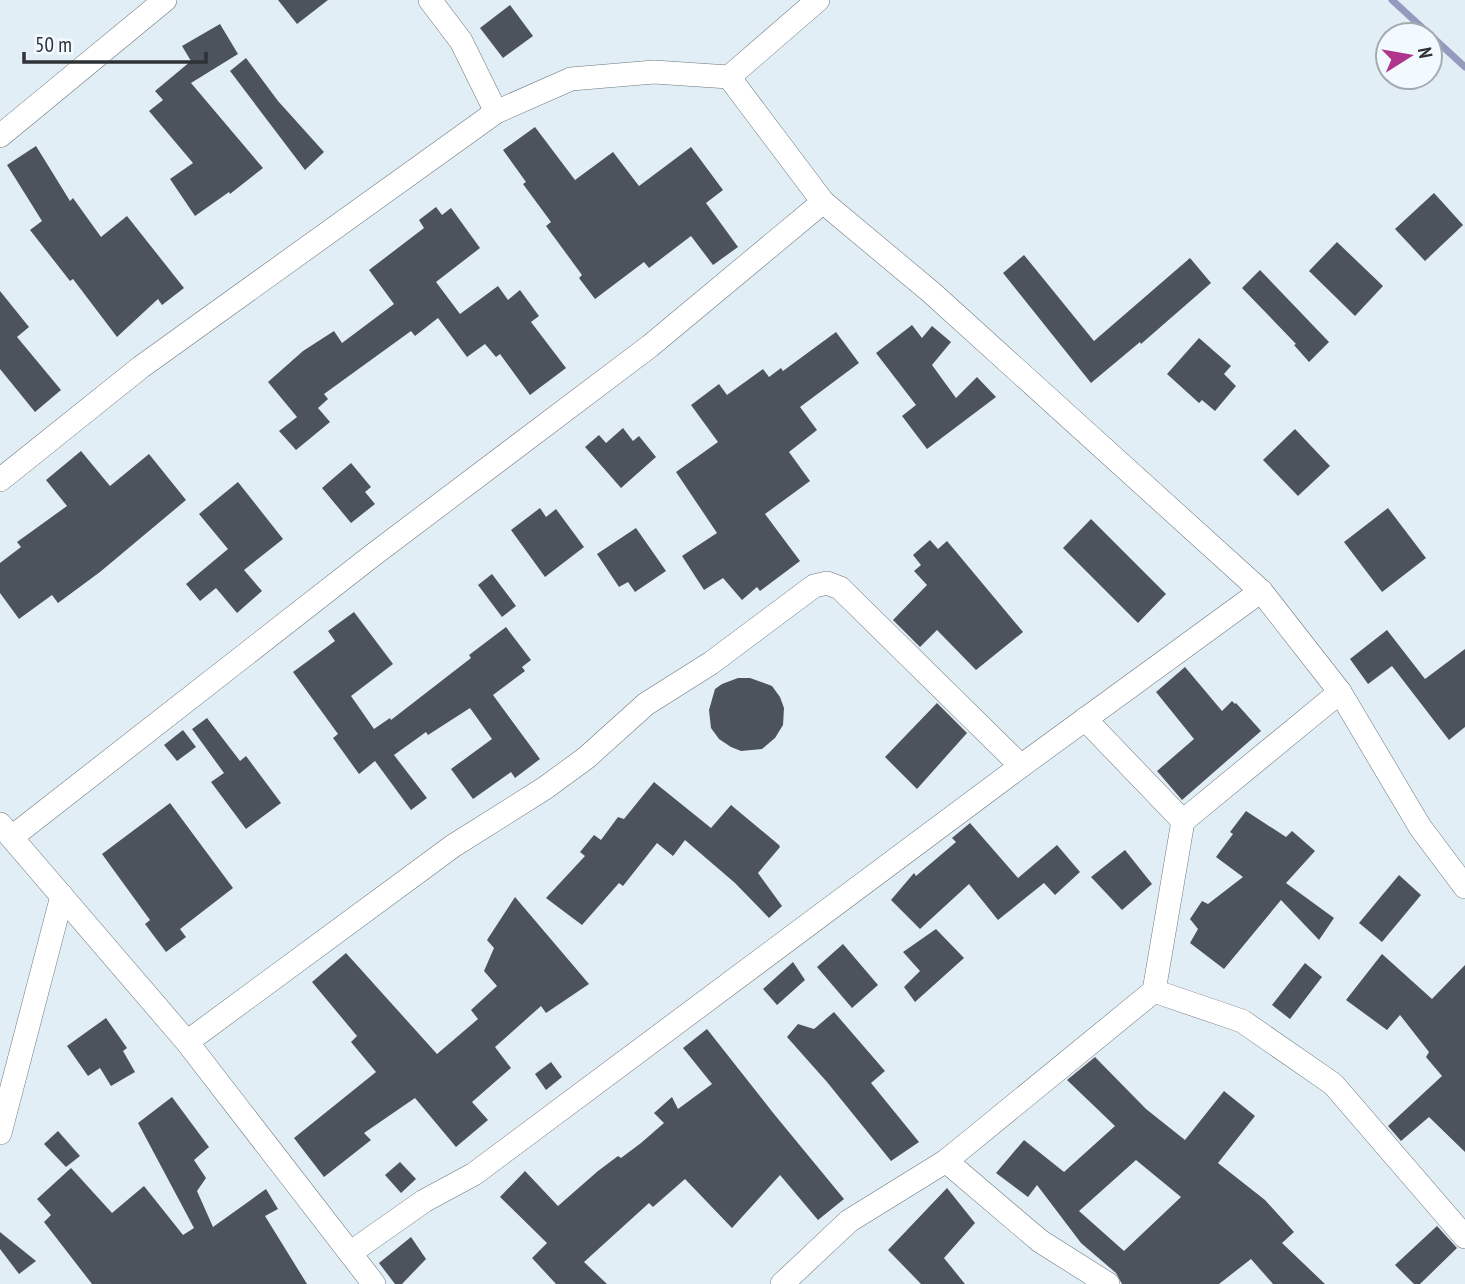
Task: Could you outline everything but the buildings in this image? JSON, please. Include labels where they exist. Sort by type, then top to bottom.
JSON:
[{"type":"street","points":[[0,136],[164,0]]},
{"type":"street","points":[[430,0],[461,41],[496,113]]},
{"type":"street","points":[[0,480],[141,367],[496,113],[571,79],[654,72],[729,77],[818,0]]},
{"type":"street","points":[[729,77],[823,202],[932,293],[1261,591],[1340,692],[1420,827],[1465,887]]},
{"type":"street","points":[[374,1284],[187,1042],[6,831],[650,346],[823,202]]},
{"type":"street","points":[[187,1042],[453,846],[545,788],[586,758],[646,704],[710,663],[814,586],[827,583],[840,588],[1021,765]]},
{"type":"street","points":[[350,1254],[424,1201],[474,1174],[529,1134],[1021,765],[1261,591]]},
{"type":"street","points":[[782,1284],[849,1221],[946,1161],[1154,990],[1183,821],[1340,692]]},
{"type":"street","points":[[1085,719],[1183,821]]},
{"type":"street","points":[[0,1133],[62,896]]},
{"type":"street","points":[[1154,990],[1242,1021],[1333,1084],[1465,1237]]},
{"type":"street","points":[[946,1161],[1040,1241],[1108,1284]]},
{"type":"waterway","points":[[1392,0],[1465,67]]}]
